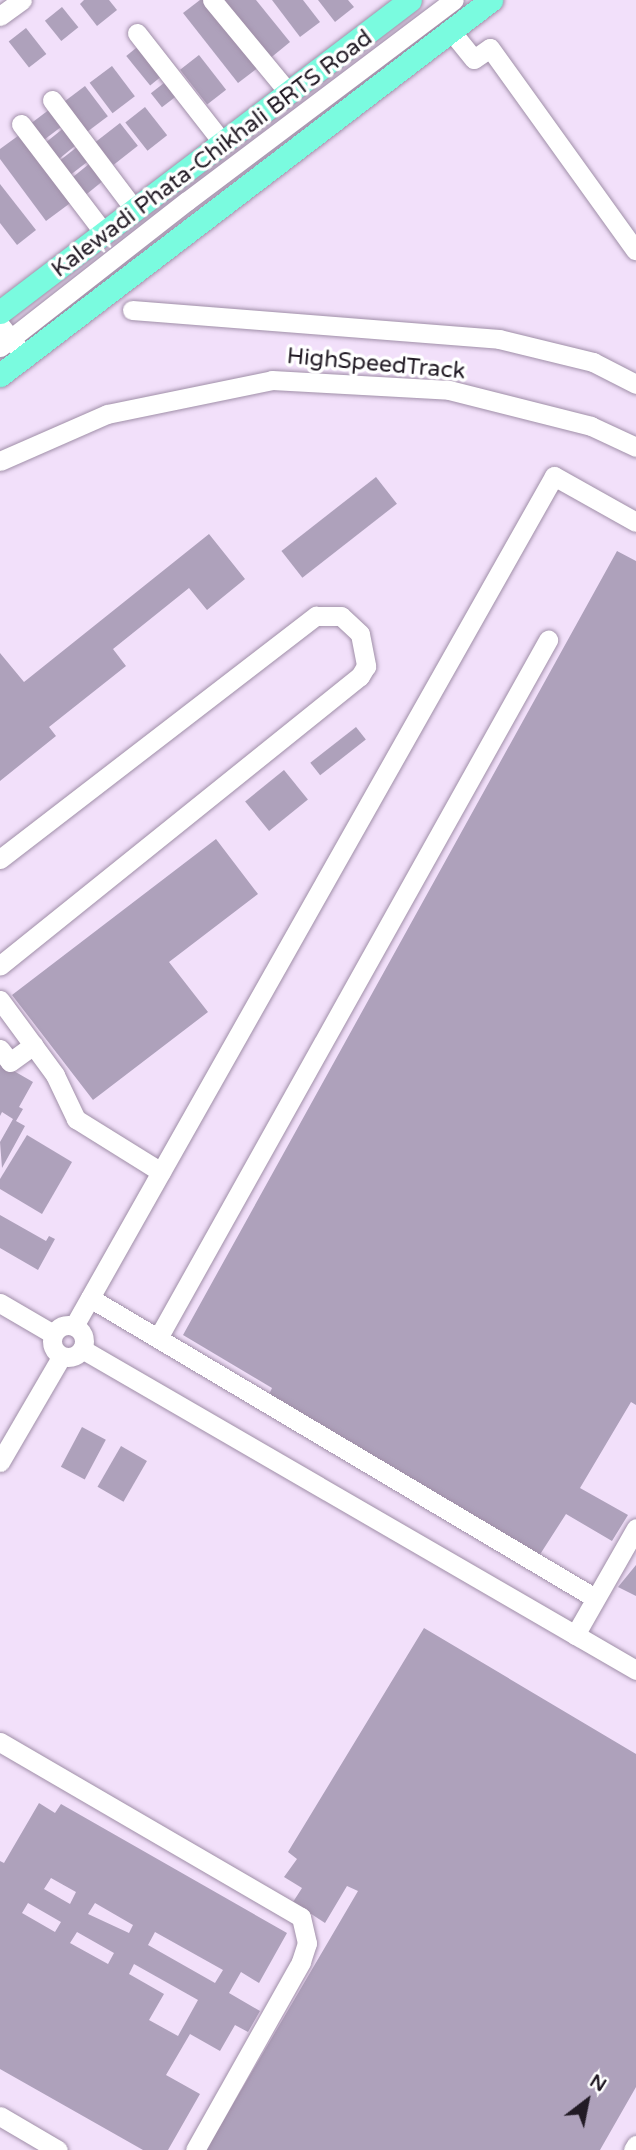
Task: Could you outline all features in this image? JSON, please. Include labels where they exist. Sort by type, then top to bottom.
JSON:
[{"type":"main road","points":[[0,312],[410,0]]},
{"type":"main road","points":[[0,375],[9,342],[452,31],[491,0]]},
{"type":"street","points":[[0,16],[22,0]]},
{"type":"street","points":[[212,0],[289,92]]},
{"type":"street","name":"Kalewadi Phata-Chikhali BRTS Road","points":[[9,342],[187,201],[454,0]]},
{"type":"street","points":[[452,31],[474,60],[489,48],[635,250]]},
{"type":"street","points":[[137,33],[223,143]]},
{"type":"street","points":[[52,100],[134,209]]},
{"type":"street","points":[[21,124],[104,233]]},
{"type":"street","points":[[132,310],[499,339],[593,362],[636,384]]},
{"type":"street","name":"HighSpeedTrack","points":[[0,461],[107,414],[272,380],[449,390],[591,426],[636,447]]},
{"type":"street","points":[[74,1326],[554,476],[636,522]]},
{"type":"street","points":[[0,859],[316,616],[341,616],[360,634],[366,666],[360,676],[0,965]]},
{"type":"street","points":[[158,1338],[548,640]]},
{"type":"street","points":[[0,1000],[55,1075],[76,1119],[161,1172]]},
{"type":"street","points":[[0,1049],[10,1062],[33,1045]]},
{"type":"street","points":[[90,1298],[595,1598]]},
{"type":"street","points":[[0,1304],[53,1334]]},
{"type":"street","points":[[65,1325],[74,1326],[83,1335],[82,1349],[71,1358],[61,1357],[51,1344],[53,1334],[65,1325]]},
{"type":"street","points":[[82,1349],[636,1670]]},
{"type":"street","points":[[0,1461],[8,1432],[61,1357]]},
{"type":"street","points":[[575,1634],[636,1528]]},
{"type":"street","points":[[0,1742],[301,1917],[307,1943],[301,1962],[195,2150]]},
{"type":"street","points":[[0,2116],[58,2150]]},
{"type":"street","points":[[633,2150],[636,2145]]},
{"type":"building","points":[[84,0],[109,0],[117,10],[97,26],[80,4]]},
{"type":"building","points":[[200,0],[207,0],[259,67],[238,83],[183,13]]},
{"type":"building","points":[[220,0],[256,0],[290,42],[268,60]]},
{"type":"building","points":[[272,0],[303,0],[320,22],[300,37]]},
{"type":"building","points":[[318,0],[348,0],[354,7],[335,22]]},
{"type":"building","points":[[62,7],[78,27],[61,41],[45,21]]},
{"type":"building","points":[[26,28],[46,54],[29,68],[9,42]]},
{"type":"building","points":[[141,44],[165,74],[150,85],[126,56]]},
{"type":"building","points":[[199,55],[226,90],[207,104],[180,70]]},
{"type":"building","points":[[112,66],[135,96],[113,113],[90,83]]},
{"type":"building","points":[[169,79],[180,93],[162,107],[151,93]]},
{"type":"building","points":[[85,86],[108,116],[86,133],[63,102]]},
{"type":"building","points":[[145,107],[167,135],[147,151],[125,122]]},
{"type":"building","points":[[50,109],[63,126],[43,140],[31,123]]},
{"type":"building","points":[[120,123],[138,146],[113,165],[96,142]]},
{"type":"building","points":[[65,127],[78,143],[58,160],[45,143]]},
{"type":"building","points":[[22,133],[73,201],[46,221],[0,159],[0,149]]},
{"type":"building","points":[[77,147],[88,161],[70,175],[59,161]]},
{"type":"building","points":[[89,164],[103,181],[87,194],[73,177]]},
{"type":"building","points":[[0,184],[36,230],[17,245],[0,223]]},
{"type":"building","points":[[376,477],[397,504],[302,578],[281,551]]},
{"type":"building","points":[[209,534],[245,579],[207,610],[189,588],[113,649],[126,666],[49,727],[56,736],[0,781],[0,653],[24,682]]},
{"type":"building","points":[[617,551],[636,561],[636,1405],[631,1402],[580,1488],[628,1515],[612,1541],[566,1514],[539,1556],[267,1399],[272,1388],[183,1335]]},
{"type":"building","points":[[356,727],[366,740],[320,775],[310,763]]},
{"type":"building","points":[[284,770],[308,800],[269,831],[245,801]]},
{"type":"building","points":[[216,839],[258,894],[169,962],[208,1012],[93,1100],[12,995]]},
{"type":"building","points":[[0,1063],[33,1082],[19,1107],[23,1109],[16,1121],[25,1126],[2,1168],[0,1142],[13,1119],[2,1112],[0,1116]]},
{"type":"building","points":[[27,1135],[72,1162],[42,1214],[0,1189],[0,1179]]},
{"type":"building","points":[[0,1215],[46,1241],[49,1236],[55,1239],[38,1270],[0,1248]]},
{"type":"building","points":[[82,1427],[106,1440],[85,1479],[61,1467]]},
{"type":"building","points":[[121,1446],[147,1461],[123,1502],[98,1487]]},
{"type":"building","points":[[636,1565],[636,1596],[618,1587]]},
{"type":"building","points":[[424,1628],[636,1754],[636,2087],[600,2150],[206,2150],[358,1891],[347,1886],[325,1923],[293,1902],[302,1888],[284,1877],[297,1859],[288,1852]]},
{"type":"building","points":[[39,1803],[55,1813],[61,1804],[287,1933],[259,1983],[241,1972],[229,1993],[260,2011],[248,2032],[235,2025],[220,2051],[190,2034],[166,2075],[200,2094],[168,2150],[143,2150],[0,2069],[0,1861],[4,1863]],"holes":[[[51,1878],[76,1892],[70,1904],[44,1889]],[[28,1903],[61,1922],[55,1932],[22,1913]],[[95,1903],[133,1925],[129,1933],[88,1914]],[[77,1932],[114,1953],[108,1964],[70,1943]],[[155,1932],[223,1970],[215,1983],[148,1945]],[[134,1964],[198,2000],[178,2036],[149,2020],[164,1994],[129,1974]]]}]
